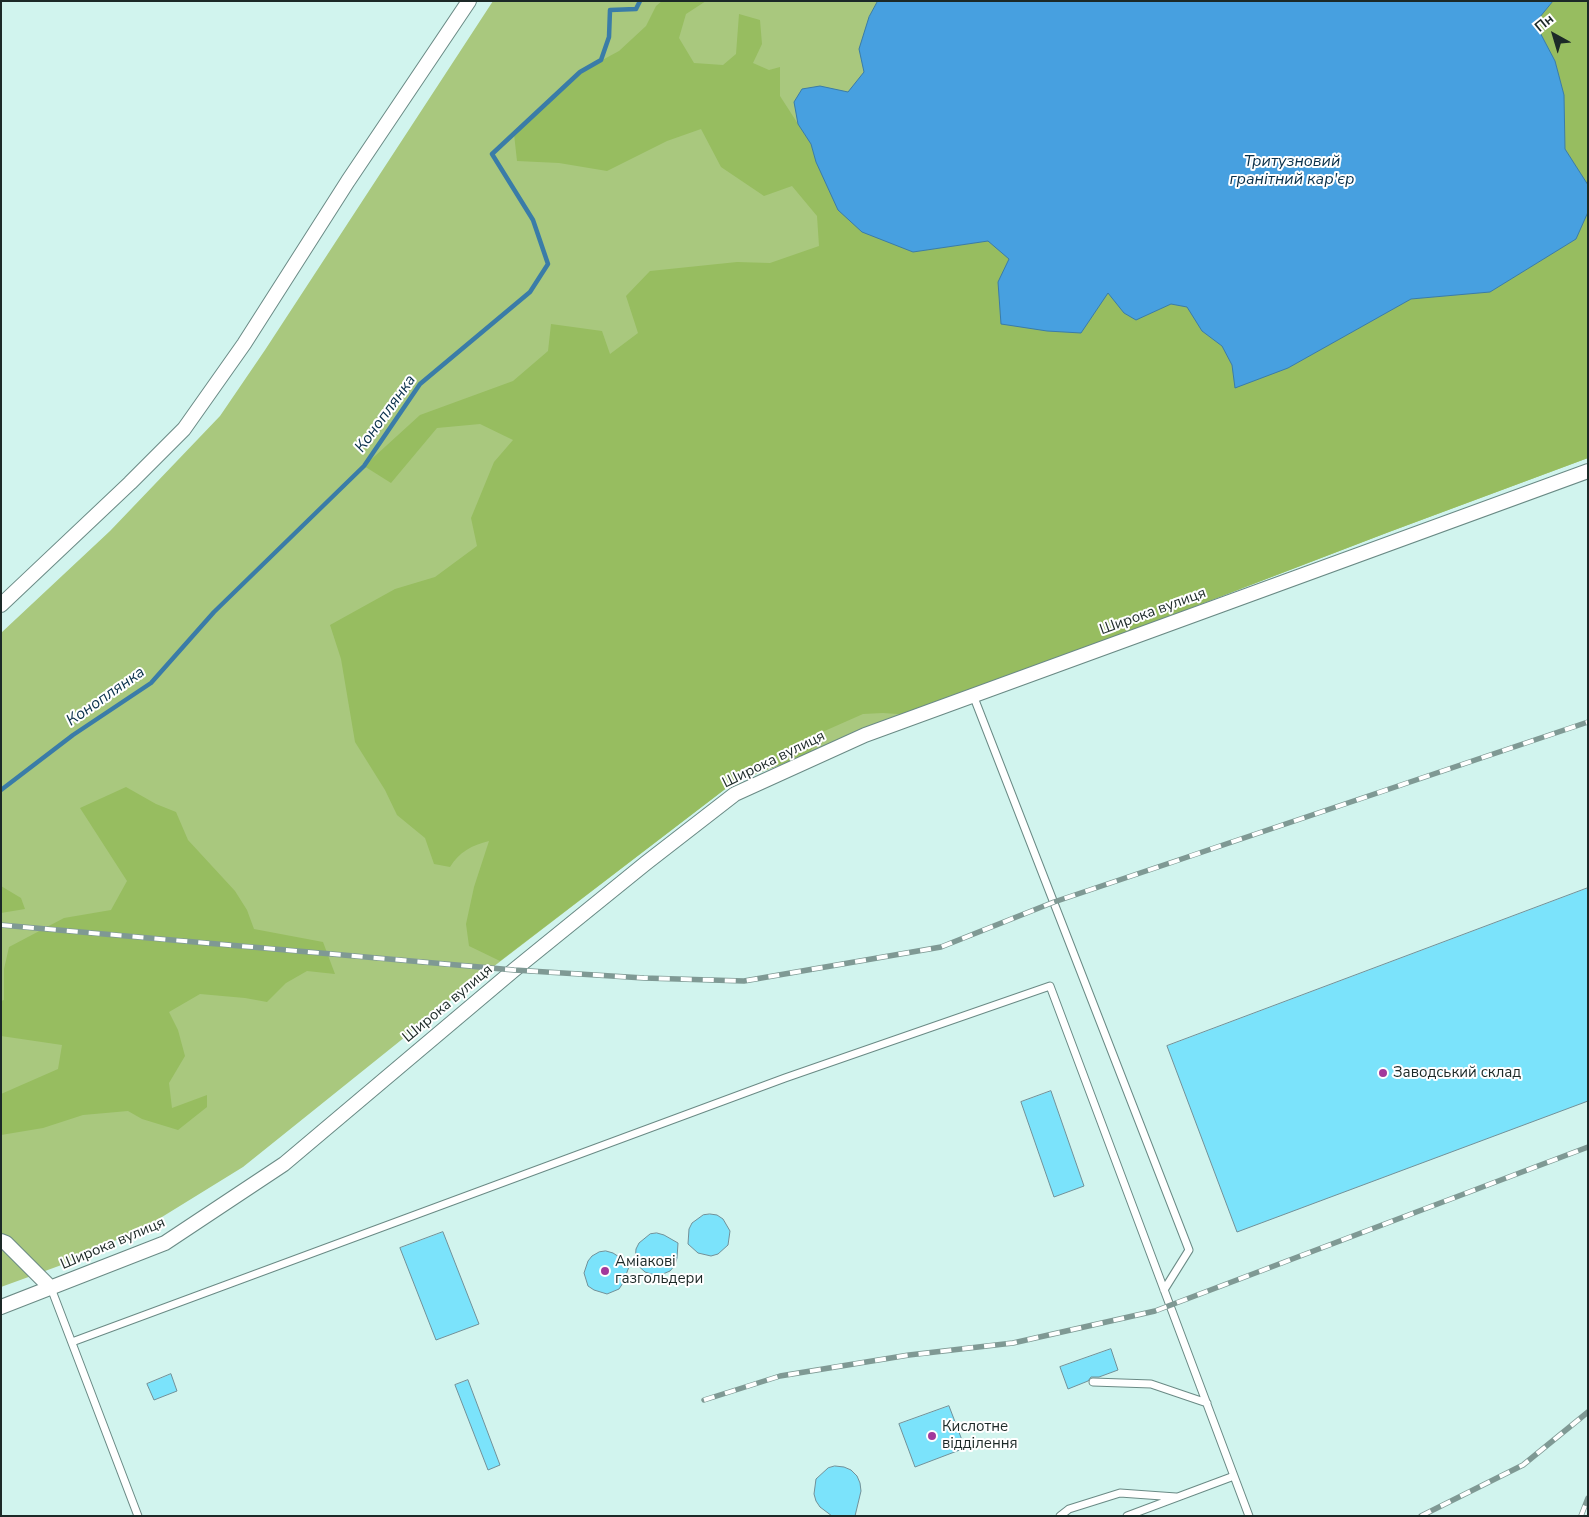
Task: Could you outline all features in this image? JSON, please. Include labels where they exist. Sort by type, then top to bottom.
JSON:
[{"type":"street","points":[[1,605],[184,429],[244,344],[348,180],[469,1]]},
{"type":"street","name":"Широка вулиця","points":[[1,1307],[165,1243],[284,1164],[514,970],[735,794],[865,735],[1588,471]]},
{"type":"street","points":[[1,1241],[6,1243],[51,1288]]},
{"type":"lane","points":[[973,695],[1189,1250],[1164,1290]]},
{"type":"lane","points":[[72,1342],[785,1078],[1050,986],[1249,1516]]},
{"type":"lane","points":[[51,1288],[138,1516]]},
{"type":"lane","points":[[1093,1382],[1151,1384],[1207,1403]]},
{"type":"lane","points":[[1127,1516],[1234,1476]]},
{"type":"lane","points":[[1060,1516],[1069,1509],[1120,1493],[1176,1498]]},
{"type":"green space","points":[[493,1],[1588,1],[1588,458],[1389,532],[733,783],[476,980],[243,1167],[149,1225],[67,1263],[1,1287],[1,633],[110,531],[220,416]]},
{"type":"green space","points":[[662,1],[706,1],[686,14],[679,38],[694,63],[723,65],[736,54],[739,14],[760,20],[762,44],[753,63],[769,70],[780,67],[780,96],[811,144],[816,162],[913,252],[988,241],[1009,259],[998,282],[1001,324],[1108,292],[1124,313],[1136,320],[1171,304],[1188,307],[1202,331],[1222,346],[1232,365],[1235,387],[1288,368],[1411,299],[1490,292],[1576,239],[1588,212],[1588,458],[1389,532],[912,715],[863,714],[820,733],[809,754],[772,768],[754,767],[500,961],[469,946],[466,924],[474,887],[489,841],[467,850],[450,867],[434,864],[425,838],[397,815],[385,790],[355,742],[341,659],[330,625],[395,589],[435,577],[477,546],[471,518],[494,462],[513,440],[480,424],[437,428],[391,483],[364,466],[420,415],[513,381],[548,351],[551,324],[602,331],[610,354],[638,333],[626,296],[650,271],[737,262],[770,263],[819,246],[817,216],[792,186],[764,196],[721,167],[701,129],[667,141],[607,171],[559,163],[517,161],[514,134],[580,72],[619,51],[646,26],[656,6]]},
{"type":"green space","points":[[1553,1],[1588,1],[1588,185],[1565,149],[1564,95],[1555,61],[1535,22]]},
{"type":"green space","points":[[126,787],[156,804],[176,812],[188,840],[235,891],[247,910],[254,929],[323,942],[335,974],[307,971],[286,983],[267,1002],[200,994],[169,1012],[178,1030],[185,1056],[169,1083],[172,1108],[207,1095],[207,1107],[178,1130],[142,1119],[128,1111],[83,1115],[43,1128],[1,1135],[1,1094],[58,1069],[62,1045],[1,1036],[1,1001],[4,1000],[4,969],[9,947],[64,918],[111,910],[127,881],[80,808]]},
{"type":"green space","points":[[1,886],[21,898],[25,909],[1,913]]},
{"type":"water","name":"Тритузновий гранітний кар'єр","points":[[878,1],[1553,1],[1535,23],[1555,61],[1564,95],[1565,149],[1588,185],[1588,212],[1576,239],[1490,292],[1411,299],[1288,368],[1235,388],[1232,365],[1222,346],[1202,331],[1187,307],[1171,304],[1136,320],[1124,313],[1108,293],[1081,333],[1047,331],[1001,324],[998,282],[1009,259],[988,241],[913,252],[862,232],[838,210],[816,162],[811,144],[798,124],[794,102],[802,89],[820,86],[848,92],[864,72],[859,49],[869,17]]},
{"type":"building","name":"Заводський склад","points":[[1588,888],[1588,1101],[1237,1232],[1167,1046]]},
{"type":"building","points":[[1051,1091],[1084,1186],[1054,1197],[1021,1102]]},
{"type":"building","name":"Аміакові газгольдери","points":[[703,1215],[717,1215],[723,1219],[730,1231],[728,1245],[718,1254],[711,1256],[698,1253],[688,1244],[689,1229],[692,1223]]},
{"type":"building","points":[[443,1232],[479,1324],[436,1340],[400,1248]]},
{"type":"building","name":"Аміакові газгольдери","points":[[657,1233],[678,1243],[675,1265],[670,1271],[658,1276],[645,1272],[635,1263],[636,1249],[639,1243],[650,1234]]},
{"type":"building","name":"Аміакові газгольдери","points":[[606,1251],[613,1253],[630,1264],[619,1289],[607,1294],[588,1286],[584,1273],[592,1256]]},
{"type":"building","points":[[1111,1349],[1118,1370],[1099,1377],[1091,1377],[1088,1381],[1068,1389],[1060,1367]]},
{"type":"building","points":[[171,1374],[177,1391],[154,1400],[147,1384]]},
{"type":"building","points":[[468,1380],[500,1465],[488,1470],[455,1385]]},
{"type":"building","name":"Кислотне відділення","points":[[949,1406],[965,1448],[915,1467],[899,1424]]},
{"type":"building","points":[[835,1466],[851,1470],[857,1476],[860,1483],[861,1491],[855,1516],[832,1516],[820,1507],[816,1501],[814,1494],[816,1479],[828,1468]]},
{"type":"waterway","name":"Коноплянка","points":[[1,790],[73,735],[151,683],[214,612],[364,466],[420,384],[530,292],[548,264],[533,220],[492,154],[580,72],[601,60],[609,37],[610,10],[636,9],[640,1]]},
{"type":"railway","points":[[1,925],[514,970],[644,978],[744,981],[941,947],[1054,902],[1588,722]]},
{"type":"railway","points":[[704,1400],[780,1376],[909,1355],[1013,1343],[1155,1311],[1588,1147]]},
{"type":"railway","points":[[1421,1516],[1523,1465],[1588,1412]]},
{"type":"railway","points":[[1581,1516],[1588,1498]]},
{"type":"place","name":"Заводський склад","points":[[1383,1073]]},
{"type":"place","name":"Аміакові газгольдери","points":[[605,1271]]},
{"type":"place","name":"Кислотне відділення","points":[[932,1436]]}]
